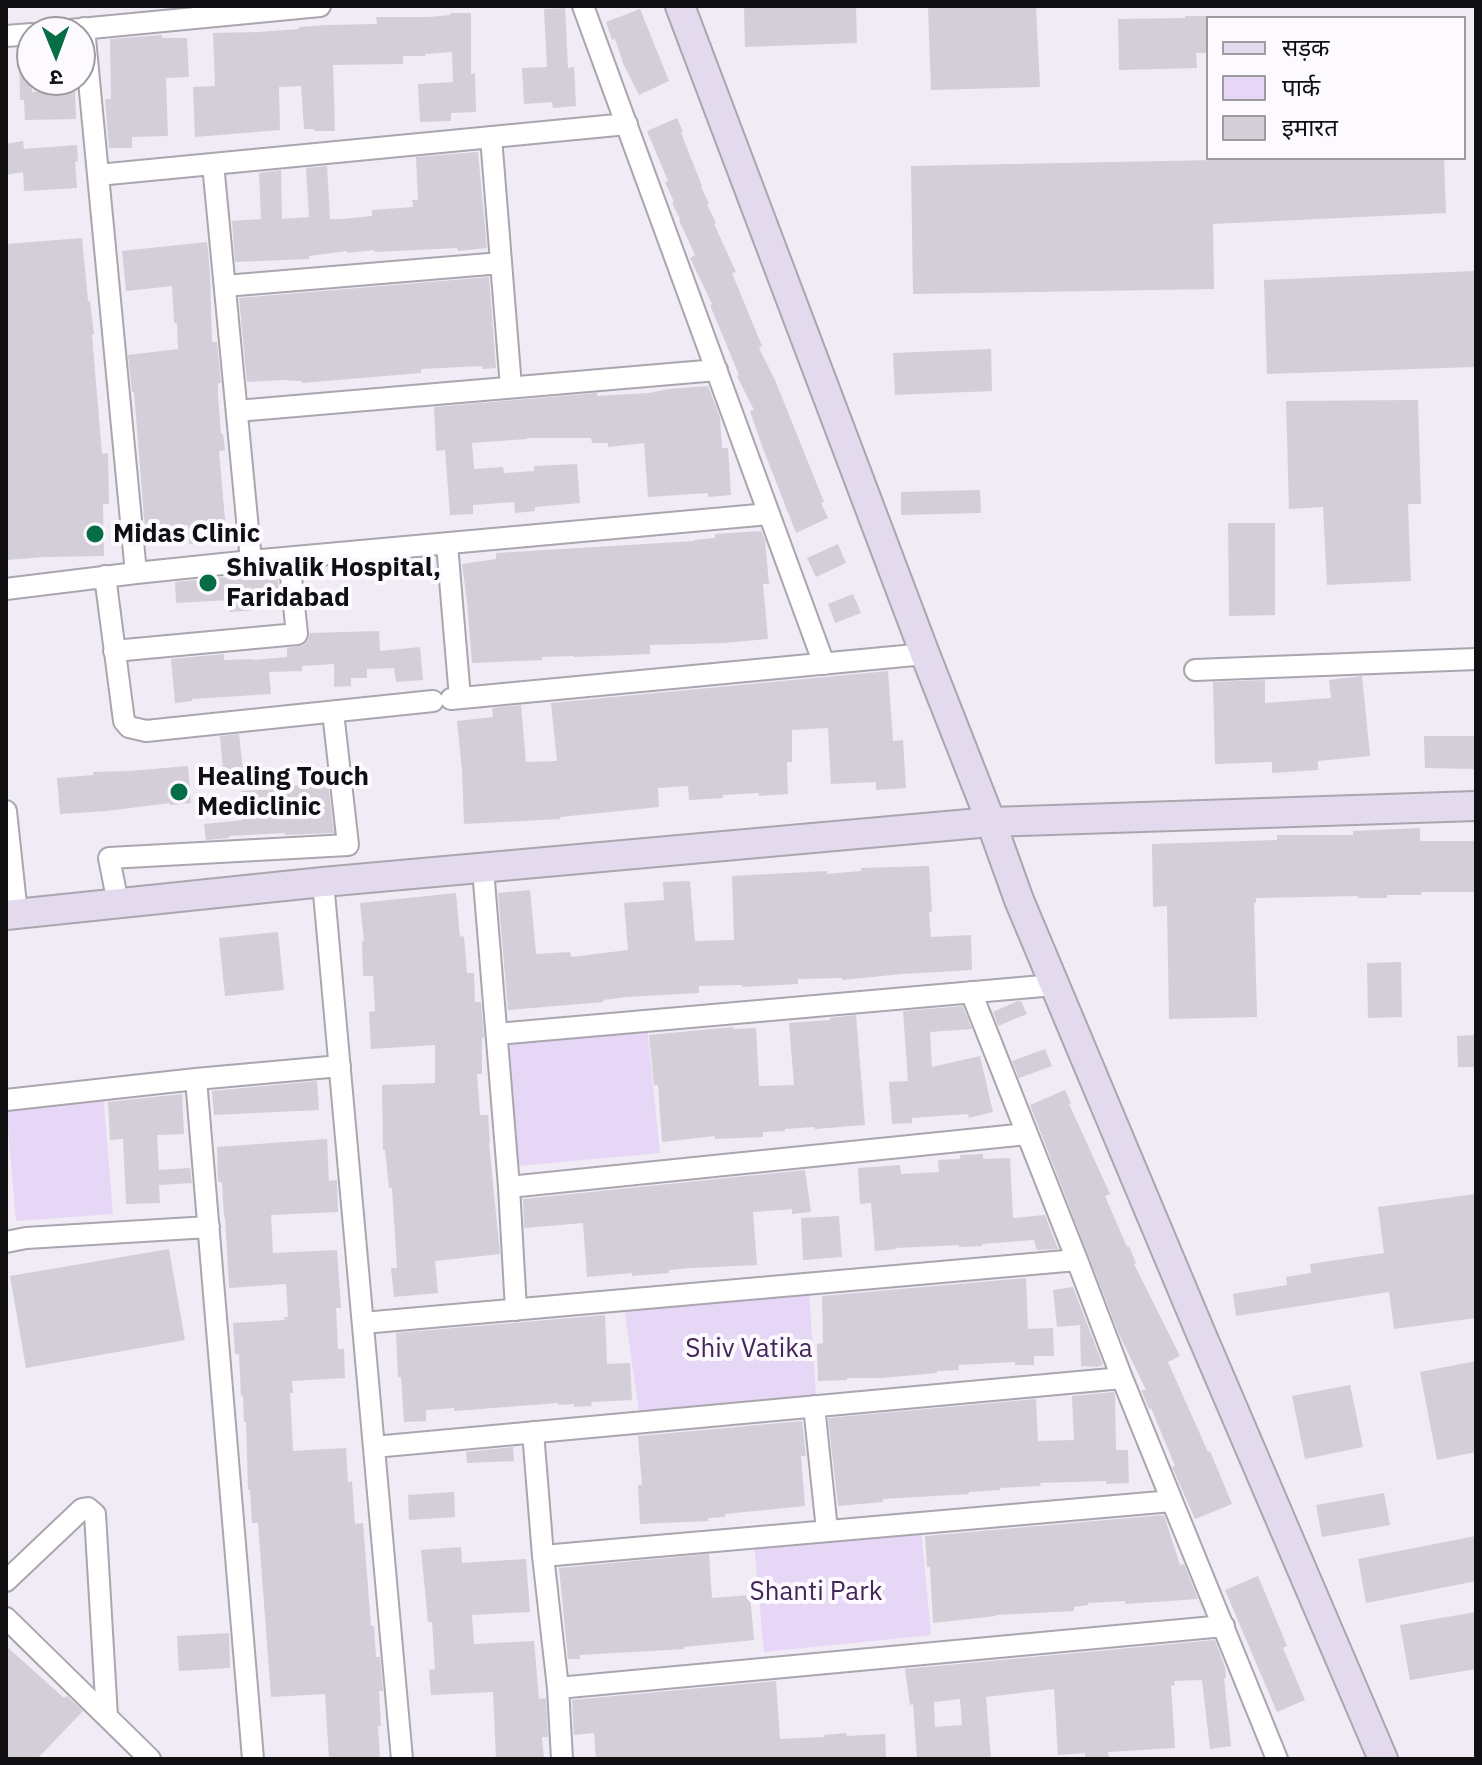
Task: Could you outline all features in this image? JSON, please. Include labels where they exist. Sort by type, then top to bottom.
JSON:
[{"type":"street","points":[[96,27],[320,6]]},
{"type":"street","points":[[583,6],[824,664]]},
{"type":"street","points":[[680,6],[1019,900],[1383,1759]]},
{"type":"street","points":[[90,96],[136,573]]},
{"type":"street","points":[[98,175],[627,124]]},
{"type":"street","points":[[491,137],[511,387]]},
{"type":"street","points":[[213,164],[251,561]]},
{"type":"street","points":[[225,286],[501,263]]},
{"type":"street","points":[[237,411],[717,370]]},
{"type":"street","points":[[6,589],[251,561],[769,514]]},
{"type":"street","points":[[447,544],[448,700]]},
{"type":"street","points":[[114,651],[297,634],[289,558]]},
{"type":"street","points":[[105,576],[124,721],[129,727],[146,731],[925,654]]},
{"type":"street","points":[[1195,670],[1476,659]]},
{"type":"street","points":[[118,903],[109,858],[348,845],[333,712]]},
{"type":"street","points":[[6,811],[11,914],[323,882],[991,822],[1476,806]]},
{"type":"street","points":[[483,869],[516,1310]]},
{"type":"street","points":[[323,882],[402,1759]]},
{"type":"street","points":[[497,1034],[1054,985]]},
{"type":"street","points":[[971,992],[1122,1378],[1277,1759]]},
{"type":"street","points":[[6,1100],[340,1066]]},
{"type":"street","points":[[196,1079],[253,1759]]},
{"type":"street","points":[[509,1187],[1027,1134]]},
{"type":"street","points":[[6,1242],[26,1238],[209,1227]]},
{"type":"street","points":[[363,1323],[1077,1260]]},
{"type":"street","points":[[374,1447],[1122,1378]]},
{"type":"street","points":[[814,1406],[827,1530]]},
{"type":"street","points":[[533,1432],[562,1759]]},
{"type":"street","points":[[543,1556],[1172,1501]]},
{"type":"street","points":[[6,1581],[82,1509],[88,1508],[95,1514],[107,1717]]},
{"type":"street","points":[[6,1618],[107,1717],[137,1755]]},
{"type":"street","points":[[558,1688],[1224,1626]]},
{"type":"green space","points":[[647,1027],[660,1153],[518,1166],[506,1041]]},
{"type":"green space","points":[[103,1094],[113,1214],[16,1221],[6,1104]]},
{"type":"green space","name":"Shiv Vatika","points":[[809,1290],[816,1398],[639,1412],[624,1307]]},
{"type":"green space","name":"Shanti Park","points":[[921,1529],[931,1635],[764,1652],[754,1543]]},
{"type":"building","points":[[744,6],[856,6],[857,43],[745,47]]},
{"type":"building","points":[[928,6],[1036,6],[1040,87],[931,90]]},
{"type":"building","points":[[565,8],[568,68],[574,67],[576,106],[553,108],[552,102],[524,104],[522,68],[547,67],[544,9]]},
{"type":"building","points":[[640,9],[669,81],[639,95],[606,22]]},
{"type":"building","points":[[471,13],[471,74],[475,73],[476,112],[451,113],[451,121],[420,122],[418,84],[453,82],[452,52],[425,54],[403,56],[403,64],[333,65],[335,131],[304,129],[301,86],[279,87],[280,130],[195,137],[193,87],[215,86],[213,33],[377,24],[376,17],[429,17]]},
{"type":"building","points":[[1206,16],[1206,53],[1196,53],[1197,68],[1119,70],[1118,19]]},
{"type":"building","points":[[162,35],[162,38],[187,38],[189,77],[166,78],[168,136],[132,137],[132,148],[109,148],[105,99],[111,99],[110,39]]},
{"type":"building","points":[[20,96],[75,96],[76,119],[25,120],[24,100],[20,100]]},
{"type":"building","points":[[677,118],[714,224],[736,272],[732,273],[762,346],[759,348],[824,502],[821,503],[828,518],[796,533],[750,411],[754,410],[737,376],[712,304],[690,258],[695,255],[672,203],[665,182],[668,181],[647,131]]},
{"type":"building","points":[[23,141],[24,149],[77,145],[77,188],[24,191],[23,172],[6,175],[6,144]]},
{"type":"building","points":[[478,152],[487,248],[347,251],[309,256],[309,259],[235,262],[232,221],[261,219],[259,173],[281,170],[282,219],[309,217],[306,168],[327,166],[330,219],[343,219],[372,216],[372,210],[413,207],[412,200],[418,200],[416,157]]},
{"type":"building","points":[[1216,160],[1444,160],[1446,213],[1213,224],[1214,289],[913,294],[911,166]]},
{"type":"building","points":[[82,238],[94,334],[102,454],[108,453],[109,504],[103,504],[104,556],[6,560],[6,244]]},
{"type":"building","points":[[207,242],[212,342],[217,342],[221,383],[218,383],[218,395],[225,450],[219,451],[227,542],[189,544],[188,525],[145,530],[128,355],[178,349],[172,286],[126,291],[122,251]]},
{"type":"building","points":[[1474,271],[1474,367],[1267,374],[1264,280]]},
{"type":"building","points":[[489,277],[496,368],[421,369],[421,373],[302,383],[281,380],[247,382],[239,298]]},
{"type":"building","points":[[991,349],[992,391],[895,395],[893,353]]},
{"type":"building","points":[[708,386],[720,417],[722,448],[728,448],[731,495],[708,497],[708,493],[648,497],[644,443],[608,447],[608,443],[592,443],[591,438],[527,438],[472,443],[474,469],[503,467],[504,473],[534,471],[534,466],[577,464],[580,503],[535,507],[535,511],[515,513],[514,502],[473,505],[473,514],[450,515],[445,450],[436,451],[434,407],[597,393],[597,396],[649,393]]},
{"type":"building","points":[[1418,400],[1421,504],[1408,504],[1411,581],[1327,585],[1323,507],[1289,509],[1286,401]]},
{"type":"building","points":[[980,490],[981,513],[901,515],[901,492]]},
{"type":"building","points":[[1228,523],[1275,523],[1275,615],[1229,616]]},
{"type":"building","points":[[761,531],[765,540],[769,584],[763,584],[768,639],[650,645],[650,654],[542,657],[542,660],[472,663],[462,564],[496,559],[496,553],[695,541],[715,538],[715,534]]},
{"type":"building","points":[[838,544],[846,563],[816,577],[807,558]]},
{"type":"building","points":[[277,572],[281,608],[230,612],[229,600],[176,603],[175,582]]},
{"type":"building","points":[[853,594],[861,613],[835,623],[828,604]]},
{"type":"building","points":[[379,631],[380,651],[420,647],[423,680],[396,682],[394,668],[367,669],[367,678],[351,678],[351,686],[334,687],[334,664],[302,666],[302,671],[269,672],[271,694],[175,703],[171,659],[224,654],[224,660],[287,657],[287,648],[304,645],[310,633]]},
{"type":"building","points":[[888,671],[893,741],[903,740],[906,788],[876,790],[876,782],[831,784],[828,728],[792,730],[792,762],[787,762],[788,794],[723,795],[723,798],[689,800],[688,786],[658,788],[659,807],[560,819],[464,824],[457,721],[493,717],[492,708],[521,705],[526,762],[557,761],[551,703]]},
{"type":"building","points":[[1362,676],[1370,756],[1318,761],[1318,770],[1272,773],[1272,762],[1215,764],[1213,682],[1265,680],[1265,703],[1331,698],[1329,680]]},
{"type":"building","points":[[239,734],[244,779],[224,781],[220,736]]},
{"type":"building","points":[[1424,736],[1476,736],[1476,769],[1425,768]]},
{"type":"building","points":[[188,766],[191,803],[60,814],[57,778],[93,775],[93,772]]},
{"type":"building","points":[[328,782],[334,833],[229,836],[206,840],[204,824],[243,820],[241,791]]},
{"type":"building","points":[[1420,828],[1420,841],[1476,841],[1476,892],[1421,892],[1421,895],[1387,895],[1387,898],[1256,898],[1257,1017],[1169,1019],[1167,906],[1153,907],[1152,844],[1277,840],[1277,835],[1353,835],[1353,831]]},
{"type":"building","points":[[929,866],[931,937],[971,935],[972,970],[842,980],[798,979],[798,984],[699,986],[699,993],[626,997],[604,1002],[508,1010],[498,893],[530,890],[536,954],[570,952],[571,957],[628,950],[624,903],[664,900],[663,882],[690,881],[695,941],[734,940],[732,876],[827,871],[827,874],[861,871],[861,868]]},
{"type":"building","points":[[456,893],[467,973],[474,973],[475,1002],[481,1002],[484,1038],[482,1074],[477,1074],[480,1115],[488,1115],[500,1254],[435,1261],[438,1293],[394,1297],[391,1268],[397,1268],[392,1188],[389,1188],[383,1150],[382,1085],[435,1083],[435,1045],[371,1049],[369,1012],[375,1011],[373,976],[363,976],[364,941],[360,903]]},
{"type":"building","points":[[278,932],[284,990],[225,996],[219,938]]},
{"type":"building","points":[[1401,962],[1402,1017],[1368,1018],[1367,963]]},
{"type":"building","points":[[1021,1001],[1027,1014],[998,1026],[993,1012]]},
{"type":"building","points":[[963,1006],[972,1029],[930,1032],[932,1067],[980,1056],[993,1112],[969,1118],[968,1114],[912,1118],[912,1123],[892,1124],[889,1082],[908,1081],[903,1011]]},
{"type":"building","points":[[856,1015],[865,1125],[785,1129],[763,1132],[763,1137],[715,1139],[715,1136],[662,1142],[658,1085],[654,1085],[649,1035],[733,1027],[756,1028],[759,1086],[794,1085],[789,1023]]},
{"type":"building","points":[[1476,1035],[1476,1067],[1458,1067],[1457,1036]]},
{"type":"building","points":[[1045,1049],[1052,1066],[1019,1078],[1012,1061]]},
{"type":"building","points":[[317,1081],[319,1110],[214,1115],[212,1091]]},
{"type":"building","points":[[1065,1090],[1110,1194],[1105,1196],[1129,1246],[1134,1264],[1180,1356],[1168,1362],[1232,1504],[1195,1519],[1141,1390],[1146,1390],[1118,1332],[1030,1105]]},
{"type":"building","points":[[182,1094],[184,1134],[157,1135],[159,1170],[190,1168],[192,1183],[159,1185],[160,1203],[126,1204],[123,1139],[110,1140],[108,1102]]},
{"type":"building","points":[[327,1139],[329,1181],[337,1180],[338,1212],[271,1215],[273,1253],[337,1250],[341,1308],[336,1308],[338,1349],[344,1349],[345,1378],[292,1381],[293,1451],[346,1448],[355,1524],[363,1523],[371,1626],[374,1626],[376,1657],[380,1657],[383,1691],[379,1691],[380,1758],[329,1759],[325,1694],[271,1697],[258,1523],[252,1523],[246,1422],[233,1323],[285,1320],[284,1317],[288,1317],[286,1284],[229,1288],[222,1183],[218,1181],[217,1147]]},
{"type":"building","points":[[983,1154],[983,1159],[1010,1158],[1013,1218],[1045,1215],[1058,1249],[1037,1250],[1034,1240],[875,1251],[871,1203],[860,1204],[858,1168],[900,1165],[901,1174],[939,1172],[938,1160]]},
{"type":"building","points":[[805,1170],[811,1212],[792,1214],[792,1209],[753,1212],[757,1265],[587,1277],[583,1223],[524,1228],[523,1199]]},
{"type":"building","points":[[1476,1194],[1476,1318],[1394,1329],[1389,1292],[1236,1316],[1233,1294],[1287,1285],[1286,1277],[1311,1273],[1310,1264],[1384,1253],[1378,1207]]},
{"type":"building","points":[[839,1216],[842,1257],[803,1260],[801,1218]]},
{"type":"building","points":[[169,1249],[185,1340],[26,1368],[10,1276]]},
{"type":"building","points":[[1026,1278],[1028,1329],[1053,1328],[1054,1356],[1034,1356],[1034,1365],[1015,1365],[1015,1362],[958,1365],[959,1370],[937,1373],[818,1381],[817,1344],[823,1343],[822,1296]]},
{"type":"building","points":[[1073,1287],[1103,1365],[1081,1366],[1080,1325],[1057,1327],[1053,1290]]},
{"type":"building","points":[[605,1315],[607,1364],[630,1363],[632,1400],[591,1402],[592,1406],[574,1407],[574,1404],[558,1403],[454,1411],[454,1408],[426,1410],[426,1421],[404,1422],[396,1333]]},
{"type":"building","points":[[1476,1361],[1476,1452],[1437,1460],[1420,1372]]},
{"type":"building","points":[[1350,1385],[1363,1447],[1305,1459],[1292,1396]]},
{"type":"building","points":[[1114,1392],[1116,1450],[1128,1450],[1129,1483],[1040,1483],[1041,1486],[883,1499],[883,1502],[838,1506],[828,1418],[1036,1399],[1038,1441],[1074,1440],[1072,1396]]},
{"type":"building","points":[[802,1421],[806,1456],[801,1456],[805,1506],[725,1514],[725,1517],[708,1518],[709,1521],[640,1524],[638,1485],[642,1485],[638,1436]]},
{"type":"building","points":[[513,1447],[514,1461],[467,1463],[466,1452]]},
{"type":"building","points":[[454,1492],[455,1517],[409,1520],[408,1495]]},
{"type":"building","points":[[1384,1493],[1390,1525],[1322,1537],[1316,1505]]},
{"type":"building","points":[[1164,1515],[1180,1565],[1184,1564],[1198,1599],[1088,1603],[1074,1607],[1074,1611],[996,1615],[933,1623],[925,1536]]},
{"type":"building","points":[[1476,1536],[1476,1581],[1366,1603],[1358,1559]]},
{"type":"building","points":[[461,1547],[462,1563],[526,1559],[530,1612],[472,1615],[474,1644],[534,1641],[539,1699],[546,1698],[548,1737],[542,1737],[544,1759],[496,1759],[493,1692],[431,1695],[429,1670],[435,1669],[432,1622],[428,1622],[421,1550]]},
{"type":"building","points":[[709,1554],[712,1598],[750,1595],[754,1640],[684,1649],[580,1655],[580,1659],[568,1659],[559,1568]]},
{"type":"building","points":[[1258,1576],[1305,1700],[1277,1712],[1225,1590]]},
{"type":"building","points":[[1476,1612],[1476,1669],[1410,1680],[1400,1625]]},
{"type":"building","points":[[229,1633],[230,1668],[179,1671],[177,1636]]},
{"type":"building","points":[[1215,1640],[1225,1667],[1231,1746],[1210,1749],[1202,1680],[1174,1681],[1175,1685],[1171,1686],[1175,1748],[1108,1752],[1109,1757],[1085,1758],[1085,1753],[1058,1755],[1054,1689],[986,1697],[991,1759],[917,1759],[913,1704],[910,1705],[905,1669]],"holes":[[[960,1699],[962,1725],[935,1727],[934,1702]]]},
{"type":"building","points":[[6,1646],[83,1711],[37,1759],[6,1759]]},
{"type":"building","points":[[776,1681],[780,1739],[846,1733],[847,1736],[885,1734],[886,1759],[596,1759],[594,1733],[574,1735],[572,1700]]},
{"type":"place","name":"Midas Clinic","points":[[95,534]]},
{"type":"place","name":"Shivalik Hospital, Faridabad","points":[[208,583]]},
{"type":"place","name":"Healing Touch Mediclinic","points":[[179,792]]}]
